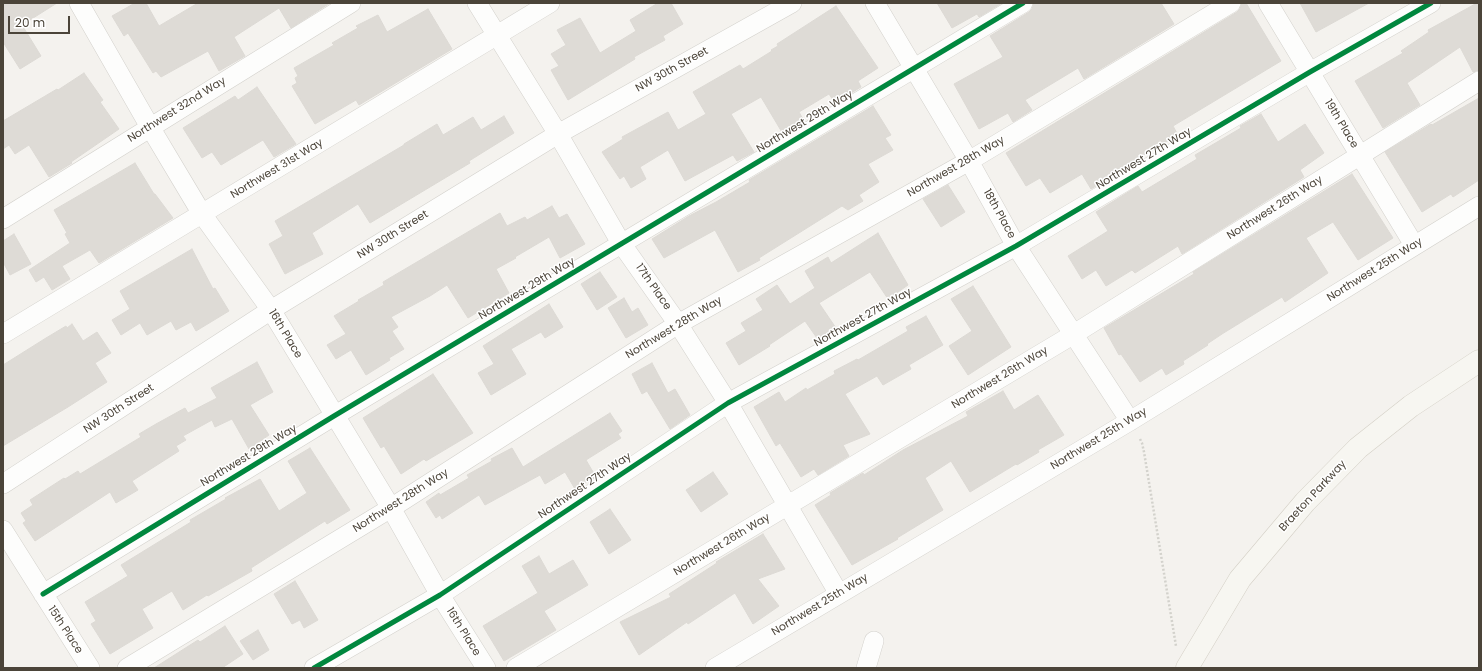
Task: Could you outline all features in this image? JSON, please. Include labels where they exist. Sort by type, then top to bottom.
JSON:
[{"type":"street","name":"16th Place","points":[[79,3],[202,214],[271,310],[391,508],[440,595],[486,668]]},
{"type":"street","name":"Northwest 32nd Way","points":[[3,218],[351,3]]},
{"type":"street","name":"17th Place","points":[[477,3],[558,134],[621,243],[678,324],[728,403],[839,594]]},
{"type":"street","name":"Northwest 31st Way","points":[[3,334],[550,3]]},
{"type":"street","name":"NW 30th Street","points":[[3,484],[271,310],[558,134],[792,3]]},
{"type":"street","name":"18th Place","points":[[875,3],[969,161],[1016,246],[1130,421]]},
{"type":"street","name":"Northwest 29th Way","points":[[43,594],[334,416],[1023,3]]},
{"type":"street","name":"Northwest 28th Way","points":[[127,668],[391,508],[678,324],[969,161],[1231,3]]},
{"type":"street","name":"19th Place","points":[[1268,3],[1414,245]]},
{"type":"street","name":"Northwest 27th Way","points":[[314,668],[440,595],[728,403],[1016,246],[1310,72],[1431,3]]},
{"type":"street","name":"Northwest 26th Way","points":[[516,668],[1074,334],[1479,81]]},
{"type":"street","name":"Northwest 25th Way","points":[[715,668],[1130,421],[1479,206]]},
{"type":"street","name":"Braeton Parkway","points":[[1187,668],[1240,579],[1305,502],[1364,444],[1411,406],[1479,361]]},
{"type":"street","name":"15th Place","points":[[3,530],[90,668]]},
{"type":"street","points":[[866,668],[874,641]]},
{"type":"path","points":[[1130,421],[1142,444],[1176,648]]},
{"type":"building","points":[[3,3],[57,3],[22,25],[41,56],[20,69],[3,42]]},
{"type":"building","points":[[135,3],[146,3],[159,26],[198,3],[330,3],[291,28],[279,8],[234,37],[245,56],[219,71],[208,51],[161,77],[156,71],[153,73],[128,33],[124,36],[112,16]]},
{"type":"building","points":[[658,3],[671,3],[683,24],[663,36],[665,40],[634,57],[635,59],[568,100],[551,70],[559,66],[551,54],[566,45],[557,30],[580,18],[600,53],[636,31],[630,20]]},
{"type":"building","points":[[937,3],[1002,3],[979,17],[977,14],[952,28]]},
{"type":"building","points":[[1034,3],[1161,3],[1174,24],[1084,79],[1078,68],[1025,100],[1032,110],[1013,122],[1008,113],[979,129],[954,84],[1003,57],[990,36],[1029,12]]},
{"type":"building","points":[[1242,3],[1246,3],[1281,61],[1173,126],[1178,135],[1126,165],[1127,167],[1091,189],[1082,174],[1050,193],[1040,178],[1026,186],[1006,153],[1237,12]]},
{"type":"building","points":[[1300,3],[1369,3],[1316,32]]},
{"type":"building","points":[[1479,3],[1479,70],[1473,72],[1460,47],[1407,83],[1420,105],[1383,128],[1355,81],[1403,53],[1401,51],[1429,32],[1428,30]]},
{"type":"building","points":[[836,6],[878,68],[858,81],[861,87],[835,103],[829,94],[799,112],[804,121],[783,134],[761,97],[731,114],[754,152],[737,161],[733,155],[685,181],[668,150],[640,167],[646,179],[631,188],[624,176],[620,179],[602,152],[623,139],[622,137],[668,112],[678,130],[706,114],[693,92],[740,65],[743,69],[772,51],[771,50],[778,46],[777,44]]},
{"type":"building","points":[[428,9],[452,49],[359,105],[356,100],[315,124],[292,86],[297,83],[295,78],[298,76],[294,68],[334,45],[332,43],[358,28],[356,26],[378,15],[387,32]]},
{"type":"building","points":[[84,73],[103,100],[100,102],[119,129],[71,162],[72,163],[49,177],[29,145],[15,154],[9,145],[3,149],[3,121],[57,89],[58,90]]},
{"type":"building","points":[[257,87],[296,144],[274,157],[263,140],[221,165],[212,152],[202,158],[183,128],[235,96],[238,100]]},
{"type":"building","points":[[1479,98],[1479,180],[1453,197],[1451,194],[1422,212],[1385,152],[1431,124],[1432,125]]},
{"type":"building","points":[[873,106],[891,135],[885,138],[893,150],[868,164],[879,182],[859,195],[863,201],[848,210],[842,206],[759,258],[760,260],[738,272],[715,230],[664,258],[652,239],[689,216],[750,182],[749,180]]},
{"type":"building","points":[[1261,114],[1278,142],[1305,124],[1324,153],[1300,170],[1304,177],[1182,254],[1178,246],[1135,273],[1132,270],[1106,286],[1096,270],[1082,279],[1068,256],[1108,231],[1096,212],[1138,186],[1142,192],[1197,159],[1195,155],[1241,128],[1240,126]]},
{"type":"building","points":[[504,116],[514,133],[469,161],[470,163],[370,223],[358,204],[312,233],[323,254],[285,274],[269,244],[283,236],[275,221],[437,124],[443,135],[473,117],[481,130]]},
{"type":"building","points":[[135,163],[154,194],[173,218],[99,263],[90,250],[62,266],[70,279],[52,290],[44,277],[36,282],[29,270],[70,243],[65,234],[67,233],[54,210]]},
{"type":"building","points":[[1352,174],[1393,238],[1358,260],[1333,222],[1306,238],[1328,273],[1285,302],[1282,297],[1222,334],[1183,361],[1184,364],[1166,375],[1162,368],[1140,382],[1121,354],[1119,355],[1104,328],[1194,274],[1193,272]]},
{"type":"building","points":[[948,185],[965,212],[941,227],[923,199]]},
{"type":"building","points":[[552,206],[559,218],[567,214],[585,244],[560,258],[549,237],[496,269],[509,293],[468,318],[447,285],[391,317],[398,327],[392,331],[404,349],[366,375],[351,350],[336,359],[327,345],[346,334],[334,316],[384,285],[383,282],[500,213],[507,226],[525,217],[527,220]]},
{"type":"building","points":[[878,233],[908,285],[888,299],[870,272],[819,303],[836,328],[819,341],[805,321],[769,345],[770,346],[739,365],[726,343],[746,331],[741,323],[763,310],[756,299],[777,285],[790,304],[815,288],[805,271],[828,257],[831,263]]},
{"type":"building","points":[[14,234],[31,264],[10,275],[3,262],[3,241]]},
{"type":"building","points":[[192,249],[213,289],[215,288],[229,311],[196,331],[191,322],[176,330],[171,321],[147,335],[140,323],[121,335],[112,320],[130,309],[120,291]]},
{"type":"building","points":[[600,272],[617,297],[597,310],[581,284]]},
{"type":"building","points":[[973,286],[1011,347],[968,375],[949,346],[972,331],[951,299]]},
{"type":"building","points":[[624,298],[632,312],[638,308],[648,325],[626,338],[608,308]]},
{"type":"building","points":[[549,304],[563,327],[545,338],[541,332],[511,349],[526,374],[491,395],[478,373],[494,364],[483,346]]},
{"type":"building","points":[[926,316],[943,345],[909,365],[911,369],[883,385],[877,376],[845,394],[870,434],[843,445],[849,456],[818,475],[814,469],[801,477],[780,443],[776,446],[754,407],[779,392],[785,402],[806,388],[807,390],[835,374],[834,371],[857,359],[858,360],[908,331],[906,327]]},
{"type":"building","points":[[72,324],[83,341],[97,332],[111,353],[95,363],[107,382],[3,446],[3,365],[66,326],[67,328]]},
{"type":"building","points":[[257,362],[273,392],[250,405],[269,435],[249,449],[232,419],[215,427],[212,420],[183,436],[186,440],[176,446],[179,451],[132,481],[138,490],[116,503],[110,492],[35,541],[23,523],[26,521],[21,513],[33,505],[30,500],[64,478],[65,479],[78,471],[80,474],[141,437],[139,434],[185,408],[188,413],[217,398],[211,388]]},
{"type":"building","points":[[652,363],[668,393],[675,389],[690,415],[670,429],[647,391],[642,394],[632,374]]},
{"type":"building","points":[[433,374],[473,433],[426,461],[424,459],[401,474],[384,446],[381,448],[363,418]]},
{"type":"building","points":[[1003,391],[1014,410],[1038,395],[1064,435],[1038,450],[1039,452],[970,492],[951,461],[925,478],[943,510],[897,538],[898,539],[852,565],[815,505],[831,495],[830,493],[863,473],[864,475],[903,450],[968,416],[966,412]]},
{"type":"building","points":[[610,413],[622,431],[618,434],[621,438],[586,460],[596,477],[575,489],[565,472],[545,484],[540,475],[485,505],[479,495],[442,519],[440,515],[436,518],[426,502],[439,493],[440,495],[469,478],[467,475],[492,461],[491,459],[512,448],[523,467]]},
{"type":"building","points":[[310,448],[350,510],[327,524],[325,521],[251,568],[252,571],[208,596],[207,595],[183,610],[172,591],[142,609],[153,628],[110,654],[91,624],[96,621],[85,602],[128,576],[121,565],[191,522],[190,520],[226,499],[225,498],[260,479],[279,511],[307,493],[288,461]]},
{"type":"building","points":[[713,472],[728,494],[701,512],[686,490]]},
{"type":"building","points":[[610,509],[631,540],[609,554],[590,522]]},
{"type":"building","points":[[763,534],[785,569],[758,579],[779,606],[753,624],[735,593],[688,624],[687,622],[639,655],[620,622],[671,597],[669,594],[717,563],[716,562]]},
{"type":"building","points":[[539,556],[549,574],[573,560],[588,585],[544,611],[556,630],[504,661],[483,626],[538,593],[522,566]]},
{"type":"building","points":[[295,581],[318,620],[304,628],[300,620],[292,624],[274,594]]},
{"type":"building","points":[[225,626],[243,654],[222,668],[154,668],[198,640],[200,642]]},
{"type":"building","points":[[258,630],[269,650],[253,660],[240,641]]},
{"type":"cycle path","points":[[43,594],[334,416],[1023,3]]},
{"type":"cycle path","points":[[314,668],[440,595],[728,403],[1016,246],[1310,72],[1431,3]]}]
